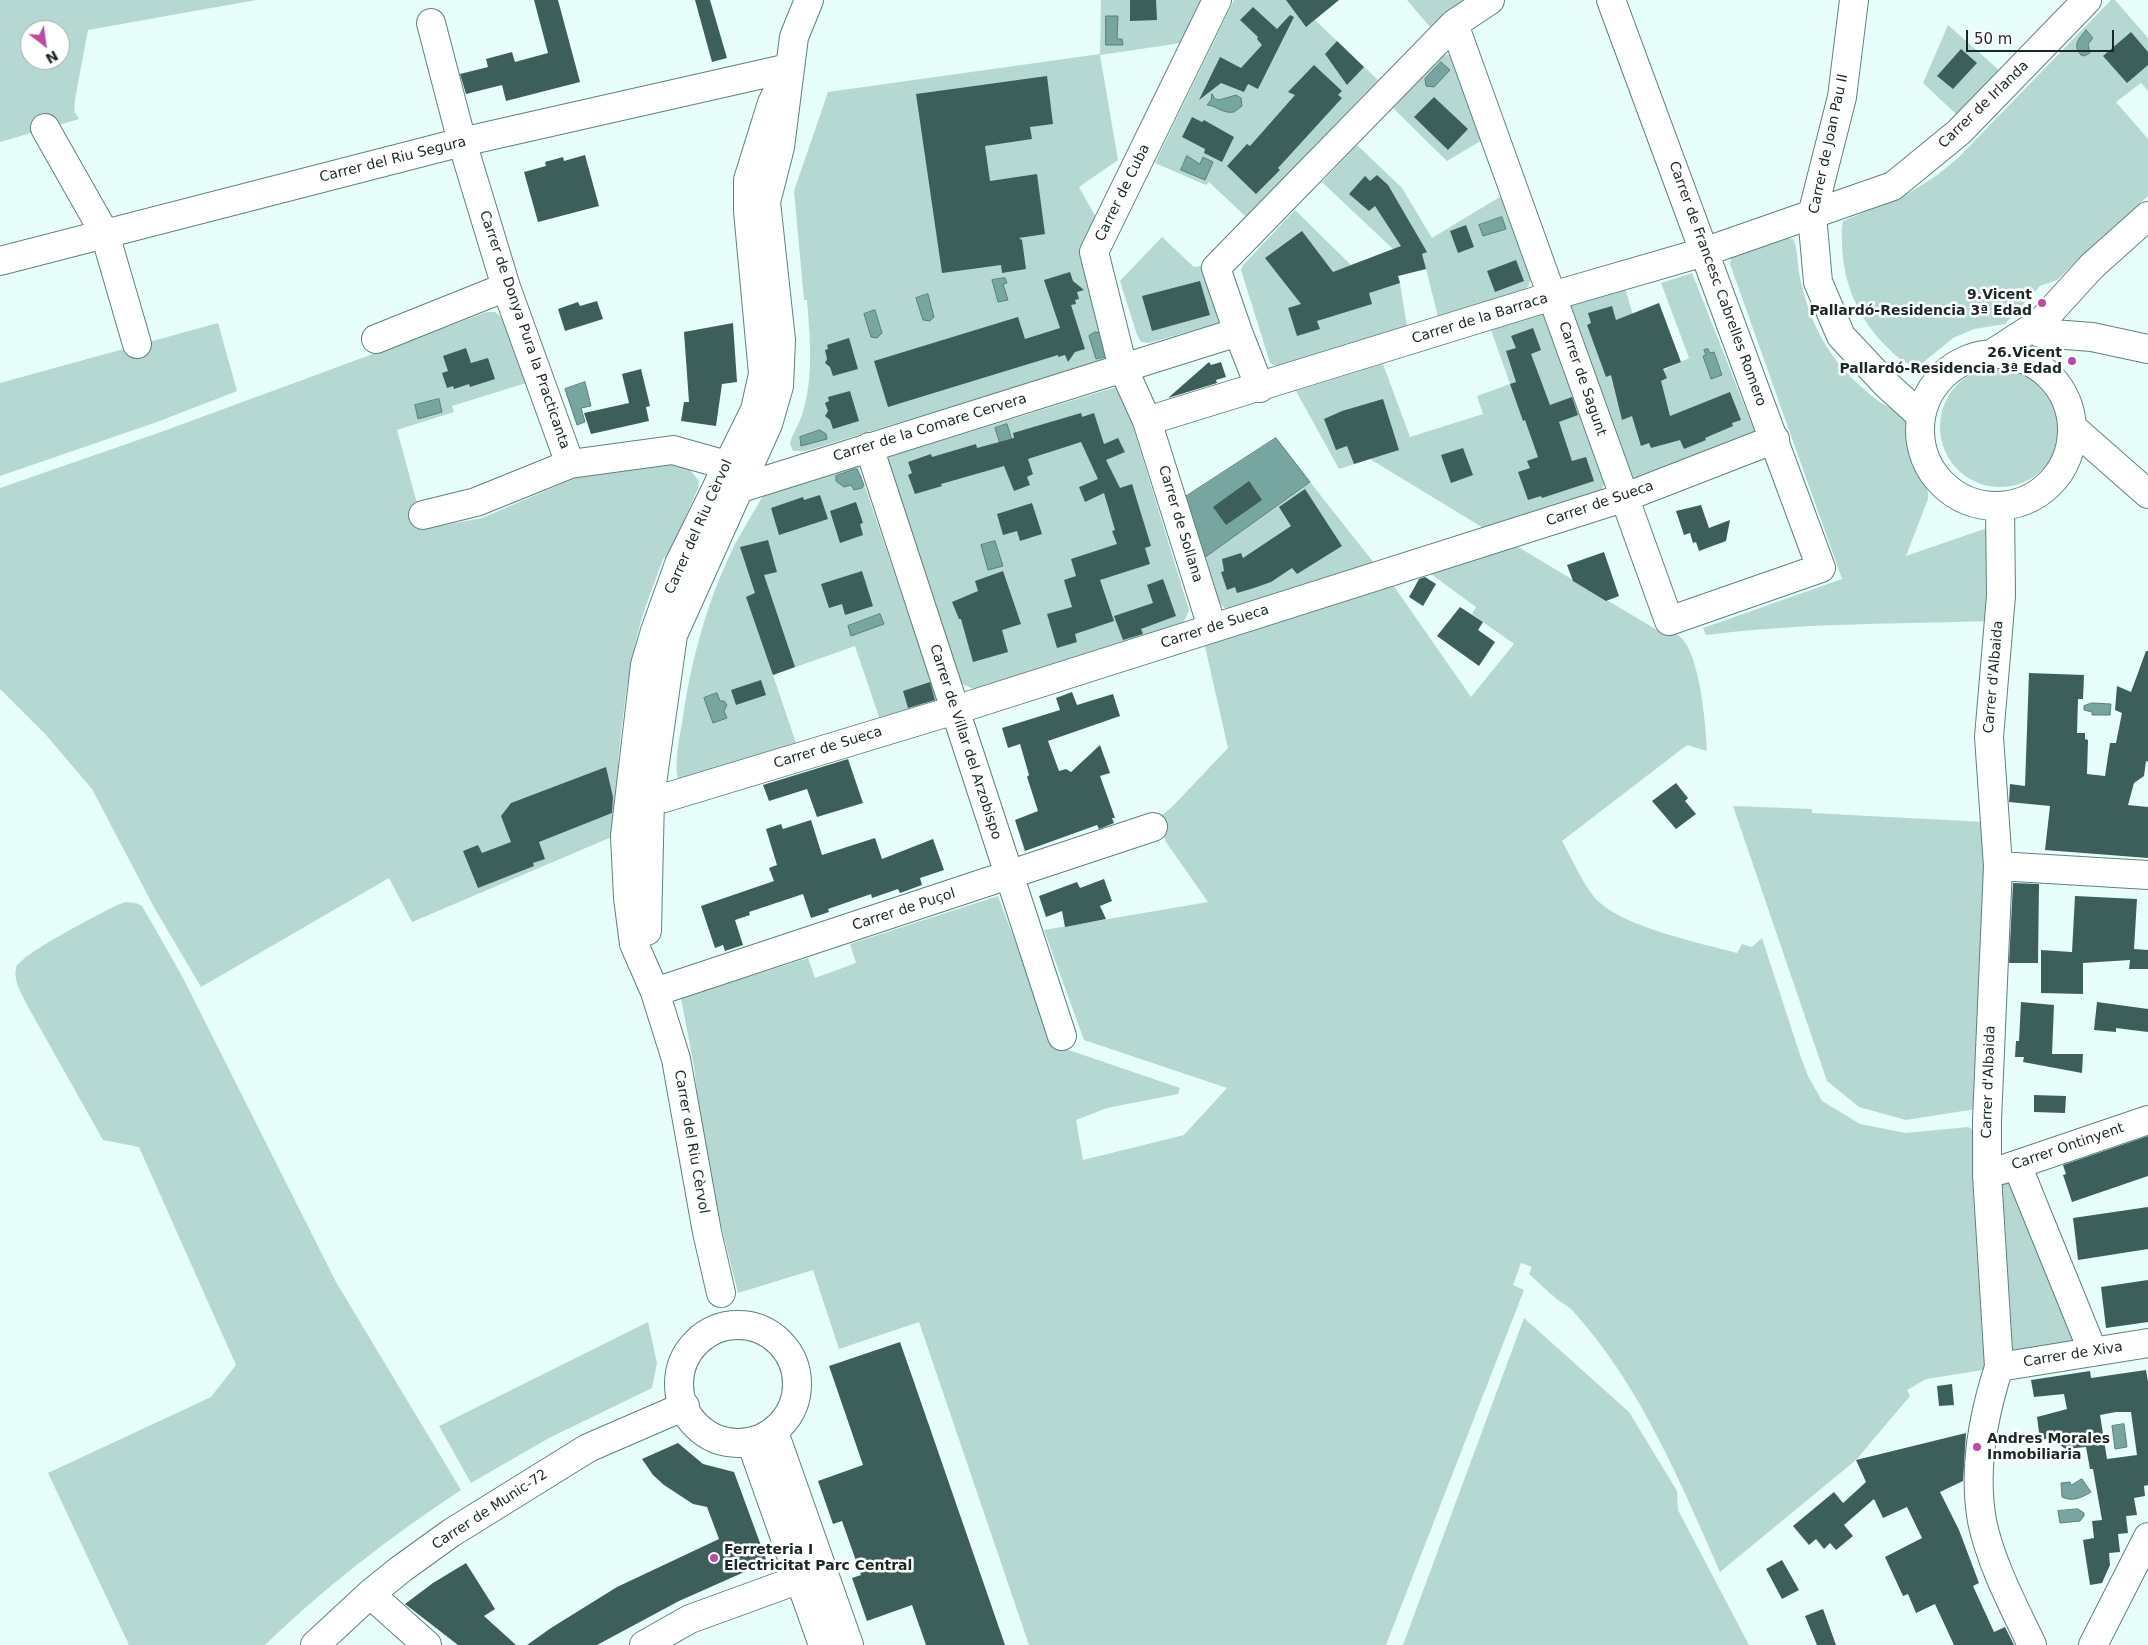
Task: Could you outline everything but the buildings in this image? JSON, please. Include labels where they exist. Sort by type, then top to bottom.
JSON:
[{"type":"street","name":"Carrer del Riu Cèrvol","points":[[743,1325],[721,1293],[707,1232],[676,1059],[655,992],[634,944],[628,898],[625,836],[644,674],[655,631],[679,564],[732,477],[768,424],[780,386],[781,340],[766,202],[780,147],[794,37],[809,0]]},
{"type":"street","name":"Carrer de Cuba","points":[[1147,421],[1123,368],[1094,252],[1217,0]]},
{"type":"street","points":[[1260,388],[1216,268],[1454,24],[1490,0]]},
{"type":"street","name":"Carrer de Francesc Cabrelles Romero","points":[[1611,0],[1821,568],[1669,621]]},
{"type":"street","name":"Carrer de Joan Pau II","points":[[1854,0],[1842,97],[1812,215],[1818,282],[1841,336],[1887,385],[1921,416]]},
{"type":"street","name":"Carrer de Irlanda","points":[[1812,215],[1893,186],[1959,132],[2087,0]]},
{"type":"street","name":"Carrer de Donya Pura la Practicanta","points":[[431,23],[462,142],[506,287],[570,464]]},
{"type":"street","name":"Carrer de Sagunt","points":[[1454,24],[1623,498],[1669,621]]},
{"type":"street","name":"Carrer del Riu Segura","points":[[0,261],[462,142],[789,68]]},
{"type":"street","points":[[46,128],[105,234],[137,344]]},
{"type":"street","name":"Carrer de la Barraca","points":[[1147,421],[1260,388],[1552,296],[1704,252],[1812,215]]},
{"type":"street","points":[[1993,353],[2017,356],[2038,366],[2054,379],[2065,396],[2074,428],[2068,458],[2057,477],[2041,492],[2022,502],[2000,506],[1981,505],[1959,497],[1940,482],[1927,462],[1920,440],[1921,416],[1932,388],[1948,370],[1969,358],[1993,353],[2040,328],[2092,266],[2148,216]]},
{"type":"street","points":[[376,339],[506,287]]},
{"type":"street","points":[[2040,328],[2148,348]]},
{"type":"street","points":[[2038,366],[2040,328]]},
{"type":"street","name":"Carrer de la Comare Cervera","points":[[732,477],[869,447],[1238,332]]},
{"type":"street","points":[[1887,385],[1932,388]]},
{"type":"street","name":"Carrer de Sollana","points":[[1147,421],[1212,627]]},
{"type":"street","points":[[2074,428],[2148,494]]},
{"type":"street","name":"Carrer de Sueca","points":[[650,798],[664,798],[955,710],[1623,498],[1775,440]]},
{"type":"street","name":"Carrer de Villar del Arzobispo","points":[[869,447],[1062,1036]]},
{"type":"street","points":[[423,515],[476,502],[570,464],[673,450],[732,477]]},
{"type":"street","name":"Carrer del Riu Cèrvol","points":[[655,992],[647,933],[650,798],[674,635],[732,477]]},
{"type":"street","name":"Carrer d'Albaida","points":[[2000,506],[2001,596],[1989,737],[1998,866],[1987,1120],[1987,1175],[1999,1367],[1990,1395],[1978,1463],[1982,1521],[1997,1570],[2032,1645]]},
{"type":"street","name":"Carrer de Puçol","points":[[655,992],[1153,827]]},
{"type":"street","points":[[1998,866],[2148,875]]},
{"type":"street","name":"Carrer Ontinyent","points":[[1987,1175],[2148,1120]]},
{"type":"street","points":[[2017,1165],[2093,1352]]},
{"type":"street","name":"Carrer del Riu Cèrvol","points":[[715,1329],[721,1293]]},
{"type":"street","points":[[743,1325],[757,1328],[780,1342],[793,1362],[797,1386],[793,1406],[785,1420],[762,1437],[729,1442],[710,1436],[693,1422],[680,1396],[680,1374],[683,1361],[698,1341],[715,1329],[743,1325]]},
{"type":"street","name":"Carrer de Xiva","points":[[1999,1367],[2148,1344]]},
{"type":"street","name":"Carrer de Munic-72","points":[[316,1645],[370,1594],[400,1569],[452,1533],[588,1448],[685,1406]]},
{"type":"street","points":[[762,1437],[800,1580],[822,1645]]},
{"type":"street","points":[[762,1437],[849,1645]]},
{"type":"street","points":[[2093,1645],[2148,1537]]},
{"type":"street","points":[[644,1645],[690,1619],[800,1580]]},
{"type":"street","points":[[370,1594],[427,1645]]},
{"type":"shaded area","points":[[0,0],[256,0],[88,30],[75,99],[74,111],[79,119],[0,142]]},
{"type":"shaded area","points":[[1101,0],[1201,0],[1181,43],[1100,55],[1118,160],[1079,187],[1098,221],[1110,358],[806,451],[793,451],[790,444],[801,419],[806,401],[810,372],[807,300],[804,300],[794,191],[828,92],[1100,54]]},
{"type":"shaded area","points":[[1234,0],[1339,0],[1315,20],[1378,80],[1246,217],[1209,182],[1206,185],[1155,163]]},
{"type":"shaded area","points":[[1407,0],[1465,0],[1430,27]]},
{"type":"shaded area","points":[[2111,0],[2115,0],[2148,38],[2148,91],[2141,83],[2116,102],[2148,139],[2148,196],[2057,280],[2040,286],[2005,324],[1974,329],[1953,338],[1920,365],[1902,361],[1869,326],[1849,287],[1843,259],[1843,221],[1904,196],[1936,176],[1958,158]]},
{"type":"shaded area","points":[[1106,16],[1118,16],[1117,39],[1122,39],[1123,45],[1106,45]]},
{"type":"shaded area","points":[[1948,25],[2000,71],[1957,115],[1923,83]]},
{"type":"shaded area","points":[[2086,30],[2093,38],[2088,44],[2090,53],[2084,56],[2078,51],[2077,45]]},
{"type":"shaded area","points":[[1450,54],[1484,139],[1447,161],[1393,108],[1443,56]]},
{"type":"shaded area","points":[[1441,62],[1450,70],[1434,87],[1426,86],[1425,79]]},
{"type":"shaded area","points":[[1212,94],[1215,99],[1219,100],[1236,95],[1241,98],[1242,106],[1234,112],[1230,112],[1207,105],[1211,100]]},
{"type":"shaded area","points":[[1357,145],[1402,188],[1432,238],[1498,198],[1505,196],[1533,276],[1526,290],[1438,317],[1426,269],[1413,272],[1393,249],[1322,182]]},
{"type":"shaded area","points":[[1187,156],[1200,164],[1203,157],[1213,162],[1205,180],[1181,170]]},
{"type":"shaded area","points":[[1295,210],[1351,265],[1390,250],[1400,283],[1407,326],[1277,366],[1270,363],[1241,270],[1243,265]]},
{"type":"shaded area","points":[[1502,217],[1506,229],[1483,236],[1479,225]]},
{"type":"shaded area","points":[[1162,237],[1194,267],[1205,265],[1219,323],[1149,343],[1141,342],[1137,335],[1120,281]]},
{"type":"shaded area","points":[[1787,238],[1793,239],[1795,243],[1799,273],[1806,301],[1825,344],[1843,369],[1857,383],[1880,402],[1901,414],[1908,425],[1911,452],[1927,488],[1928,499],[1906,556],[1990,527],[1992,621],[1813,626],[1706,635],[1703,628],[1842,579],[1730,264],[1731,258],[1735,254]]},
{"type":"shaded area","points":[[1692,273],[1758,440],[1636,480],[1627,475],[1568,306],[1625,288],[1651,376],[1689,358],[1661,283]]},
{"type":"shaded area","points":[[1005,278],[1007,283],[1003,284],[1008,300],[998,302],[992,280]]},
{"type":"shaded area","points":[[928,294],[934,317],[930,321],[923,320],[916,298]]},
{"type":"shaded area","points":[[875,310],[882,333],[877,338],[871,337],[864,314]]},
{"type":"shaded area","points":[[487,312],[495,312],[505,320],[526,383],[452,406],[454,412],[397,430],[424,529],[482,518],[594,470],[667,463],[683,466],[691,471],[699,481],[698,488],[670,553],[663,559],[636,638],[629,673],[618,762],[625,760],[621,833],[412,922],[389,878],[201,987],[155,909],[92,789],[46,735],[0,689],[0,488],[161,432]]},
{"type":"shaded area","points":[[1543,314],[1547,316],[1605,482],[1601,491],[1485,529],[1370,459],[1339,469],[1296,391],[1383,364],[1410,437],[1483,414],[1477,396],[1510,384],[1491,330]]},
{"type":"shaded area","points":[[218,323],[237,391],[157,422],[0,476],[0,383]]},
{"type":"shaded area","points":[[1095,332],[1101,333],[1108,356],[1096,359],[1089,336]]},
{"type":"shaded area","points":[[1708,349],[1710,353],[1714,352],[1722,375],[1711,379],[1703,356],[1706,355],[1704,350]]},
{"type":"shaded area","points":[[2000,367],[2023,371],[2043,384],[2056,404],[2060,427],[2056,450],[2043,470],[2023,483],[2000,487],[1977,483],[1957,470],[1944,450],[1940,427],[1944,404],[1957,384],[1977,371]]},
{"type":"shaded area","points":[[585,382],[591,406],[581,408],[585,422],[577,425],[565,389]]},
{"type":"shaded area","points":[[1116,387],[1122,391],[1189,610],[1182,626],[978,691],[962,684],[888,459],[889,457]]},
{"type":"shaded area","points":[[439,399],[442,412],[418,419],[415,405]]},
{"type":"shaded area","points":[[1007,424],[1014,447],[1002,450],[995,428]]},
{"type":"shaded area","points":[[820,430],[826,434],[827,439],[801,446],[800,437]]},
{"type":"shaded area","points":[[1276,438],[1310,482],[1204,558],[1185,497]]},
{"type":"shaded area","points":[[858,466],[937,699],[936,704],[881,723],[855,646],[773,675],[798,749],[678,780],[678,744],[689,681],[699,639],[719,579],[732,551],[761,499],[767,493]]},
{"type":"shaded area","points":[[857,469],[864,485],[862,488],[854,490],[851,485],[844,487],[836,481],[836,476]]},
{"type":"shaded area","points":[[1310,482],[1374,563],[1228,611],[1217,601],[1204,558]]},
{"type":"shaded area","points":[[995,541],[1003,566],[988,570],[981,545]]},
{"type":"shaded area","points":[[1513,544],[1657,630],[1677,634],[1686,644],[1697,672],[1707,751],[1687,745],[1562,841],[1581,878],[1595,898],[1606,908],[1641,925],[1682,939],[1737,953],[1742,944],[1752,947],[1762,938],[1800,1055],[1808,1076],[1822,1101],[1860,1124],[1906,1133],[1968,1127],[1976,1131],[1989,1369],[1926,1379],[1907,1390],[1910,1396],[1856,1460],[1720,1572],[1690,1503],[1657,1435],[1619,1370],[1571,1309],[1554,1297],[1529,1274],[1532,1267],[1521,1263],[1513,1285],[1524,1290],[1386,1645],[1029,1645],[919,1322],[839,1349],[813,1270],[738,1293],[705,1161],[694,1067],[681,998],[808,958],[815,978],[856,963],[850,944],[998,896],[1054,1045],[1180,1088],[1178,1094],[1107,1108],[1076,1120],[1083,1160],[1184,1135],[1227,1088],[1084,1040],[1044,930],[1208,902],[1166,842],[1157,819],[1172,807],[1228,748],[1204,642],[1391,582],[1471,697],[1514,644],[1472,614],[1476,607],[1424,569]]},
{"type":"shaded area","points":[[880,614],[884,624],[851,636],[848,626]]},
{"type":"shaded area","points":[[717,693],[720,701],[724,701],[727,705],[724,711],[727,718],[713,723],[704,698]]},
{"type":"shaded area","points":[[2092,703],[2111,704],[2110,715],[2092,715],[2092,712],[2084,710],[2084,706]]},
{"type":"shaded area","points":[[1733,806],[1812,809],[1812,813],[1985,822],[1982,1108],[1906,1120],[1859,1107],[1827,1081]]},
{"type":"shaded area","points":[[126,902],[142,906],[182,976],[336,1282],[461,1490],[409,1525],[359,1563],[265,1645],[129,1645],[48,1473],[211,1397],[236,1365],[139,1147],[103,1140],[27,1005],[17,983],[16,968],[31,954],[79,925]]},
{"type":"shaded area","points":[[2012,1172],[2079,1349],[2012,1360],[2010,1313],[1997,1176]]},
{"type":"shaded area","points":[[1524,1318],[1629,1412],[1677,1491],[1678,1510],[1749,1645],[1403,1645]]},
{"type":"shaded area","points":[[648,1322],[657,1363],[652,1388],[549,1438],[471,1483],[439,1426]]},
{"type":"shaded area","points":[[2124,1424],[2127,1447],[2115,1449],[2112,1426]]},
{"type":"shaded area","points":[[2082,1479],[2091,1492],[2077,1499],[2062,1497],[2061,1483],[2070,1482],[2071,1485]]},
{"type":"shaded area","points":[[2078,1509],[2084,1513],[2080,1521],[2060,1523],[2058,1511]]},
{"type":"place","name":"9.Vicent Pallardó-Residencia 3ª Edad","points":[[2042,303]]},
{"type":"place","name":"26.Vicent Pallardó-Residencia 3ª Edad","points":[[2072,361]]},
{"type":"place","name":"Andres Morales Inmobiliaria","points":[[1977,1447]]},
{"type":"place","name":"Ferreteria I Electricitat Parc Central","points":[[714,1558]]}]
